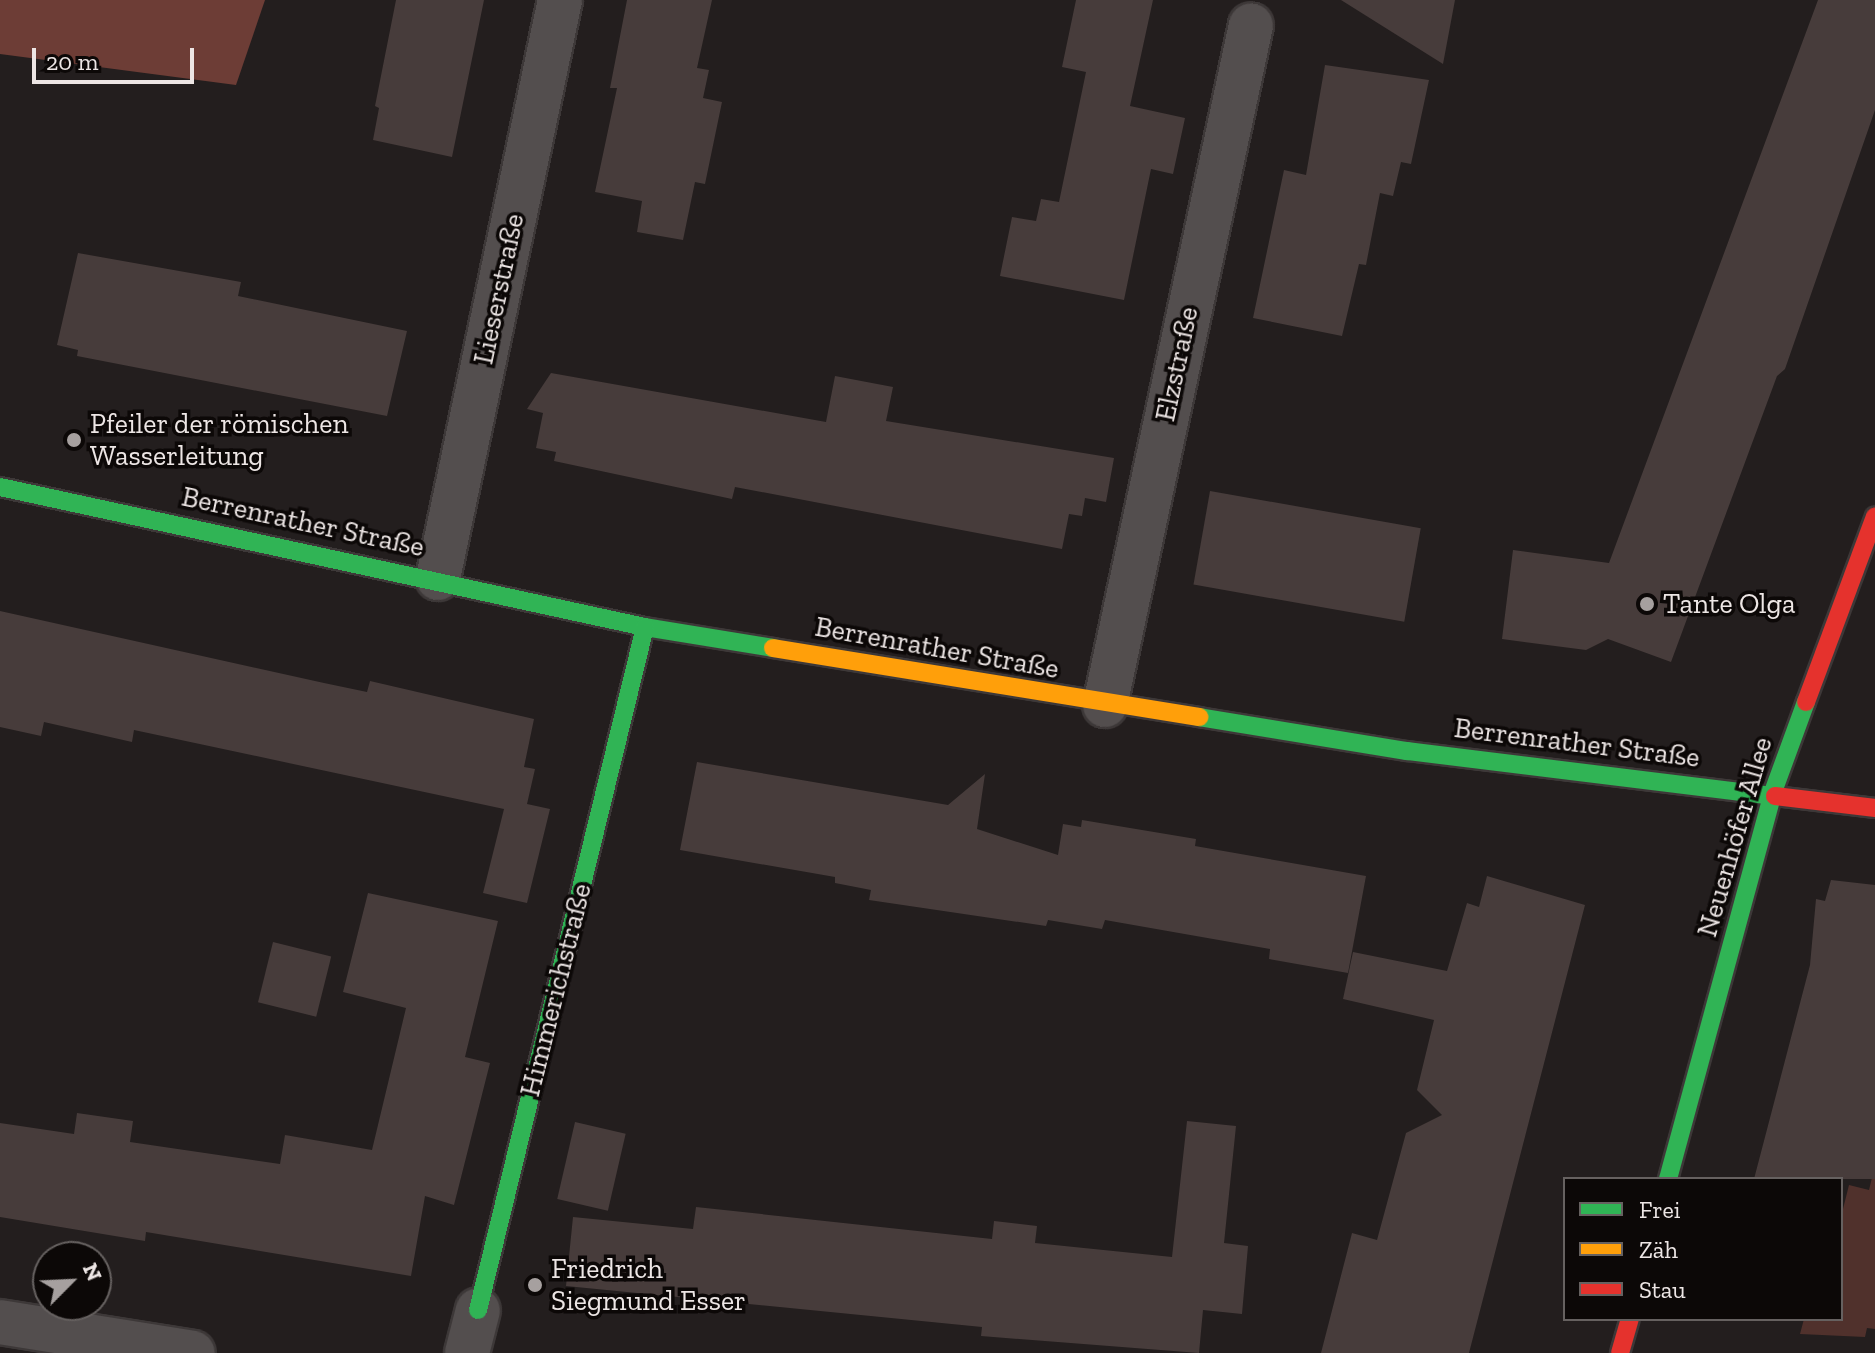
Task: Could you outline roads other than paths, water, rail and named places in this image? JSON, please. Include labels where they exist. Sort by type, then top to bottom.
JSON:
[{"type":"street","name":"Lieserstraße","points":[[438,578],[560,0]]},
{"type":"street","name":"Elzstraße","points":[[1105,705],[1251,25]]},
{"type":"street","name":"Berrenrather Straße","points":[[0,487],[438,578],[645,627],[1105,705],[1407,751],[1773,792],[1875,808]]},
{"type":"street","name":"Neuenhöfer Allee","points":[[1669,1177],[1773,792],[1875,516]]},
{"type":"street","name":"Himmerichstraße","points":[[467,1353],[645,627]]},
{"type":"street","points":[[1620,1353],[1629,1321]]},
{"type":"street","points":[[0,1322],[193,1353]]},
{"type":"place","name":"Pfeiler der römischen Wasserleitung","points":[[74,440]]},
{"type":"place","name":"Tante Olga","points":[[1647,604]]},
{"type":"place","name":"Friedrich Siegmund Esser","points":[[535,1285]]}]
